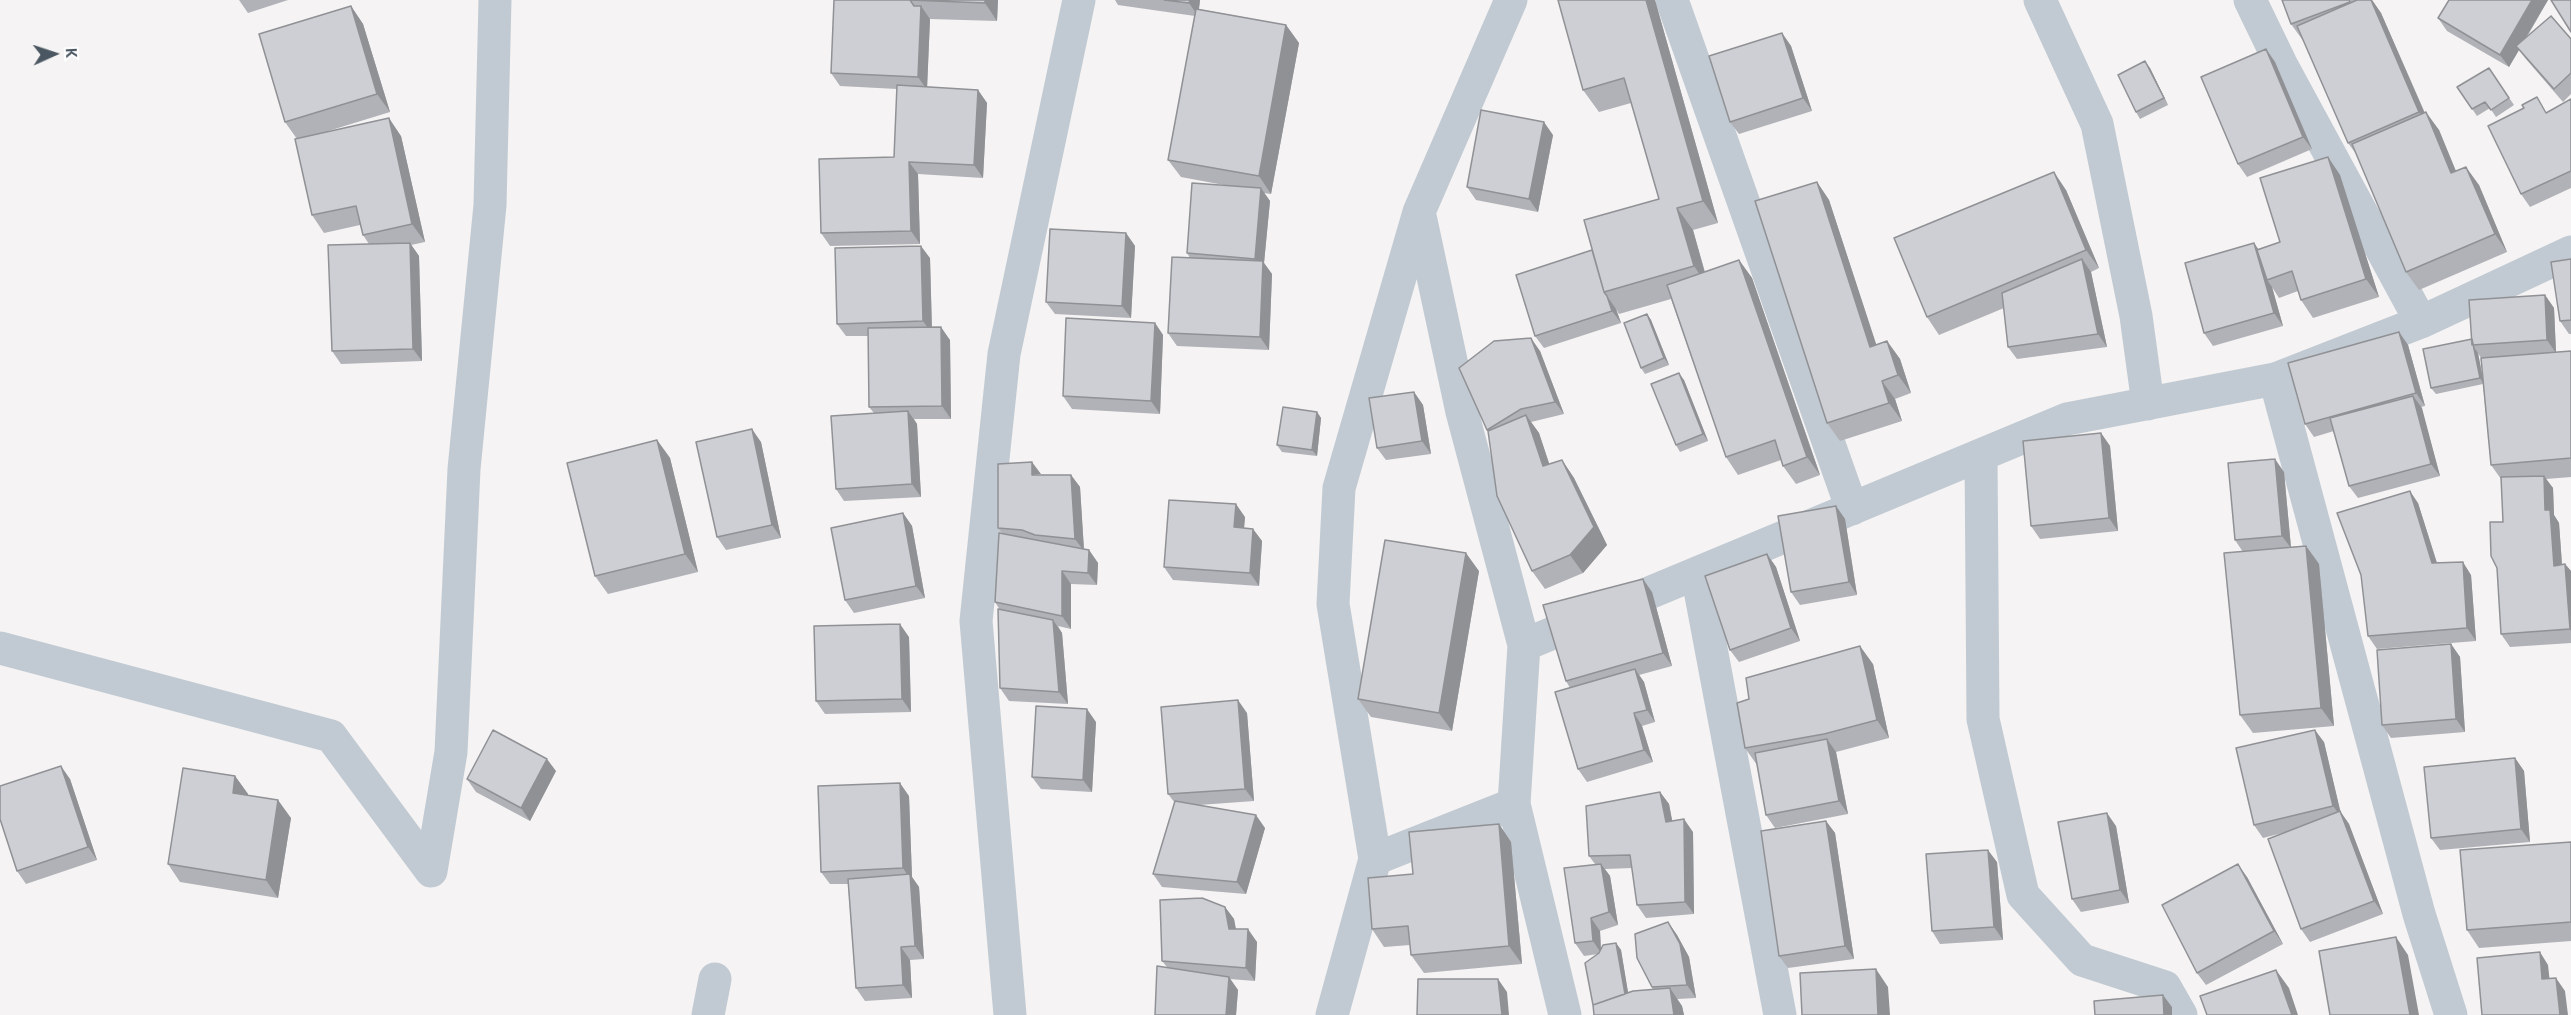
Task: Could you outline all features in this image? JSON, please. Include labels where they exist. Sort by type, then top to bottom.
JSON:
[{"type":"street","points":[[0,648],[331,736],[431,871],[451,752],[464,469],[490,205],[495,0]]},
{"type":"street","points":[[1010,1015],[976,621],[1004,354],[1079,0]]},
{"type":"street","points":[[1672,0],[1852,509]]},
{"type":"street","points":[[2040,0],[2097,124],[2136,316],[2148,404]]},
{"type":"street","points":[[2250,0],[2281,64],[2421,322]]},
{"type":"street","points":[[1332,1015],[1375,859],[1333,604],[1339,488],[1419,212],[1506,4]]},
{"type":"street","points":[[1419,212],[1462,412],[1524,645],[1514,804],[1565,1015]]},
{"type":"street","points":[[1524,645],[2067,419],[2275,379],[2421,322],[2571,252]]},
{"type":"street","points":[[2275,379],[2419,914],[2451,1015]]},
{"type":"street","points":[[1981,455],[1983,719],[2023,895],[2082,960],[2165,987],[2181,1015]]},
{"type":"street","points":[[1697,574],[1780,1015]]},
{"type":"street","points":[[1375,859],[1514,804]]},
{"type":"street","points":[[708,1015],[715,979]]},
{"type":"building","points":[[834,0],[910,0],[914,6],[921,6],[918,77],[831,73]]},
{"type":"building","points":[[910,0],[985,0],[985,3]]},
{"type":"building","points":[[1164,0],[1190,0],[1189,3]]},
{"type":"building","points":[[1558,0],[1646,0],[1703,201],[1677,208],[1694,266],[1604,292],[1584,220],[1659,199],[1624,78],[1583,90]]},
{"type":"building","points":[[2282,0],[2349,0],[2350,2],[2291,24]]},
{"type":"building","points":[[2357,0],[2371,0],[2419,112],[2348,143],[2297,26]]},
{"type":"building","points":[[2449,0],[2532,0],[2500,55],[2438,18]]},
{"type":"building","points":[[2551,0],[2571,0],[2571,32]]},
{"type":"building","points":[[351,6],[377,94],[285,122],[259,34]]},
{"type":"building","points":[[1196,9],[1286,25],[1259,176],[1168,160]]},
{"type":"building","points":[[2551,16],[2571,39],[2571,73],[2554,89],[2516,46]]},
{"type":"building","points":[[1782,33],[1803,98],[1730,122],[1709,56]]},
{"type":"building","points":[[2266,49],[2303,137],[2238,164],[2201,77]]},
{"type":"building","points":[[2145,61],[2164,98],[2136,112],[2118,75]]},
{"type":"building","points":[[2489,68],[2509,98],[2491,110],[2485,102],[2472,109],[2457,87]]},
{"type":"building","points":[[897,85],[978,90],[974,165],[909,162],[911,231],[821,233],[819,159],[894,157]]},
{"type":"building","points":[[2537,97],[2546,113],[2571,99],[2571,171],[2521,194],[2488,126],[2524,108],[2522,105]]},
{"type":"building","points":[[1481,110],[1544,122],[1529,199],[1467,187]]},
{"type":"building","points":[[2426,112],[2451,173],[2466,167],[2495,234],[2406,272],[2352,144]]},
{"type":"building","points":[[389,118],[412,224],[363,235],[356,206],[312,215],[295,139]]},
{"type":"building","points":[[2328,157],[2366,279],[2301,300],[2292,271],[2267,280],[2257,250],[2280,242],[2260,178]]},
{"type":"building","points":[[2054,172],[2086,250],[1927,317],[1894,238]]},
{"type":"building","points":[[1817,182],[1870,347],[1887,341],[1898,375],[1882,381],[1889,403],[1827,423],[1755,201]]},
{"type":"building","points":[[1192,183],[1261,188],[1255,259],[1187,253]]},
{"type":"building","points":[[1050,229],[1126,233],[1122,306],[1046,302]]},
{"type":"building","points":[[410,243],[413,349],[332,351],[328,245]]},
{"type":"building","points":[[2254,243],[2274,313],[2204,333],[2185,263]]},
{"type":"building","points":[[921,246],[923,321],[837,324],[835,248]]},
{"type":"building","points":[[1592,250],[1612,311],[1535,336],[1516,275]]},
{"type":"building","points":[[1172,257],[1263,261],[1260,337],[1168,333]]},
{"type":"building","points":[[2082,259],[2098,334],[2008,347],[2002,293]]},
{"type":"building","points":[[2571,259],[2571,320],[2560,321],[2551,262]]},
{"type":"building","points":[[1739,260],[1807,457],[1783,466],[1775,440],[1726,457],[1667,285]]},
{"type":"building","points":[[2545,295],[2547,340],[2472,345],[2469,300]]},
{"type":"building","points":[[1647,314],[1664,358],[1641,368],[1624,323]]},
{"type":"building","points":[[1066,318],[1155,323],[1151,401],[1063,396]]},
{"type":"building","points":[[941,327],[942,406],[869,407],[868,328]]},
{"type":"building","points":[[2399,332],[2416,393],[2305,424],[2288,363]]},
{"type":"building","points":[[1531,338],[1555,402],[1521,409],[1487,430],[1459,368],[1494,341]]},
{"type":"building","points":[[2472,339],[2480,378],[2431,388],[2423,349]]},
{"type":"building","points":[[2571,351],[2571,458],[2491,465],[2481,358]]},
{"type":"building","points":[[1679,373],[1703,434],[1676,445],[1651,384]]},
{"type":"building","points":[[1414,392],[1422,441],[1377,448],[1369,398]]},
{"type":"building","points":[[2413,396],[2431,464],[2349,486],[2330,418]]},
{"type":"building","points":[[1283,407],[1317,412],[1312,450],[1277,445]]},
{"type":"building","points":[[908,411],[912,484],[836,489],[831,416]]},
{"type":"building","points":[[1526,415],[1543,466],[1562,460],[1594,527],[1570,555],[1532,571],[1497,496],[1488,431]]},
{"type":"building","points":[[752,429],[772,525],[717,537],[696,442]]},
{"type":"building","points":[[2101,433],[2109,518],[2031,526],[2023,441]]},
{"type":"building","points":[[657,440],[685,554],[595,576],[567,463]]},
{"type":"building","points":[[2275,459],[2282,536],[2235,540],[2228,463]]},
{"type":"building","points":[[1032,462],[1032,475],[1071,475],[1075,539],[998,528],[998,464]]},
{"type":"building","points":[[2544,476],[2545,510],[2550,510],[2554,566],[2565,564],[2570,629],[2501,634],[2497,568],[2491,556],[2490,522],[2503,522],[2501,477]]},
{"type":"building","points":[[2410,491],[2432,563],[2463,562],[2467,628],[2368,636],[2361,575],[2337,513]]},
{"type":"building","points":[[1169,500],[1236,504],[1234,527],[1253,529],[1250,573],[1164,567]]},
{"type":"building","points":[[1836,506],[1849,582],[1791,592],[1778,516]]},
{"type":"building","points":[[903,513],[916,586],[845,600],[831,528]]},
{"type":"building","points":[[999,533],[1089,550],[1088,573],[1062,571],[1062,616],[995,602]]},
{"type":"building","points":[[1385,540],[1466,553],[1439,713],[1358,699]]},
{"type":"building","points":[[2306,546],[2321,708],[2240,715],[2224,553]]},
{"type":"building","points":[[1767,554],[1791,628],[1730,650],[1705,576]]},
{"type":"building","points":[[1643,579],[1663,653],[1566,681],[1543,605]]},
{"type":"building","points":[[998,609],[1053,620],[1059,692],[1000,688]]},
{"type":"building","points":[[900,624],[902,699],[816,701],[814,626]]},
{"type":"building","points":[[2451,644],[2456,719],[2382,725],[2377,650]]},
{"type":"building","points":[[1860,646],[1877,720],[1824,734],[1745,748],[1737,703],[1749,699],[1746,678]]},
{"type":"building","points":[[1635,669],[1647,710],[1634,713],[1644,750],[1578,769],[1555,692]]},
{"type":"building","points":[[1238,700],[1245,789],[1168,794],[1161,707]]},
{"type":"building","points":[[1036,706],[1087,709],[1083,780],[1032,777]]},
{"type":"building","points":[[493,730],[547,759],[521,808],[467,779]]},
{"type":"building","points":[[2315,730],[2333,806],[2254,825],[2236,748]]},
{"type":"building","points":[[1827,739],[1839,801],[1766,815],[1755,753]]},
{"type":"building","points":[[2515,758],[2521,829],[2431,838],[2424,767]]},
{"type":"building","points":[[61,766],[88,847],[17,871],[0,819],[0,786]]},
{"type":"building","points":[[183,768],[235,776],[233,793],[278,800],[266,880],[168,864]]},
{"type":"building","points":[[900,783],[903,868],[821,872],[818,786]]},
{"type":"building","points":[[1660,792],[1666,822],[1684,819],[1685,902],[1637,905],[1630,855],[1589,856],[1586,806]]},
{"type":"building","points":[[1175,801],[1256,815],[1237,882],[1153,874]]},
{"type":"building","points":[[2340,811],[2374,901],[2301,929],[2268,839]]},
{"type":"building","points":[[2107,813],[2120,890],[2072,899],[2058,822]]},
{"type":"building","points":[[1826,821],[1845,946],[1779,956],[1761,831]]},
{"type":"building","points":[[1499,824],[1509,946],[1411,955],[1408,926],[1372,929],[1368,878],[1413,874],[1409,832]]},
{"type":"building","points":[[2571,842],[2571,922],[2467,930],[2460,850]]},
{"type":"building","points":[[1988,850],[1994,927],[1932,931],[1926,854]]},
{"type":"building","points":[[1601,864],[1609,912],[1591,918],[1593,941],[1575,943],[1564,868]]},
{"type":"building","points":[[2238,864],[2274,931],[2197,973],[2162,905]]},
{"type":"building","points":[[910,874],[915,946],[901,947],[903,985],[856,988],[848,879]]},
{"type":"building","points":[[1202,898],[1225,907],[1229,929],[1248,929],[1246,968],[1162,961],[1160,900]]},
{"type":"building","points":[[1668,922],[1680,944],[1687,985],[1652,987],[1637,958],[1635,934]]},
{"type":"building","points":[[2396,937],[2410,1015],[2330,1015],[2319,951]]},
{"type":"building","points":[[1616,943],[1625,994],[1593,1005],[1585,963],[1599,953],[1603,945]]},
{"type":"building","points":[[2540,952],[2542,979],[2556,978],[2560,1015],[2482,1015],[2477,958]]},
{"type":"building","points":[[1157,966],[1229,977],[1226,1015],[1155,1015]]},
{"type":"building","points":[[1876,969],[1878,1015],[1802,1015],[1800,973]]},
{"type":"building","points":[[2276,970],[2292,1015],[2207,1015],[2200,996]]},
{"type":"building","points":[[1418,979],[1498,979],[1502,1015],[1417,1015]]},
{"type":"building","points":[[1670,988],[1674,1015],[1594,1015],[1593,1005],[1633,991]]},
{"type":"building","points":[[2163,995],[2164,1015],[2095,1015],[2094,1001]]}]
